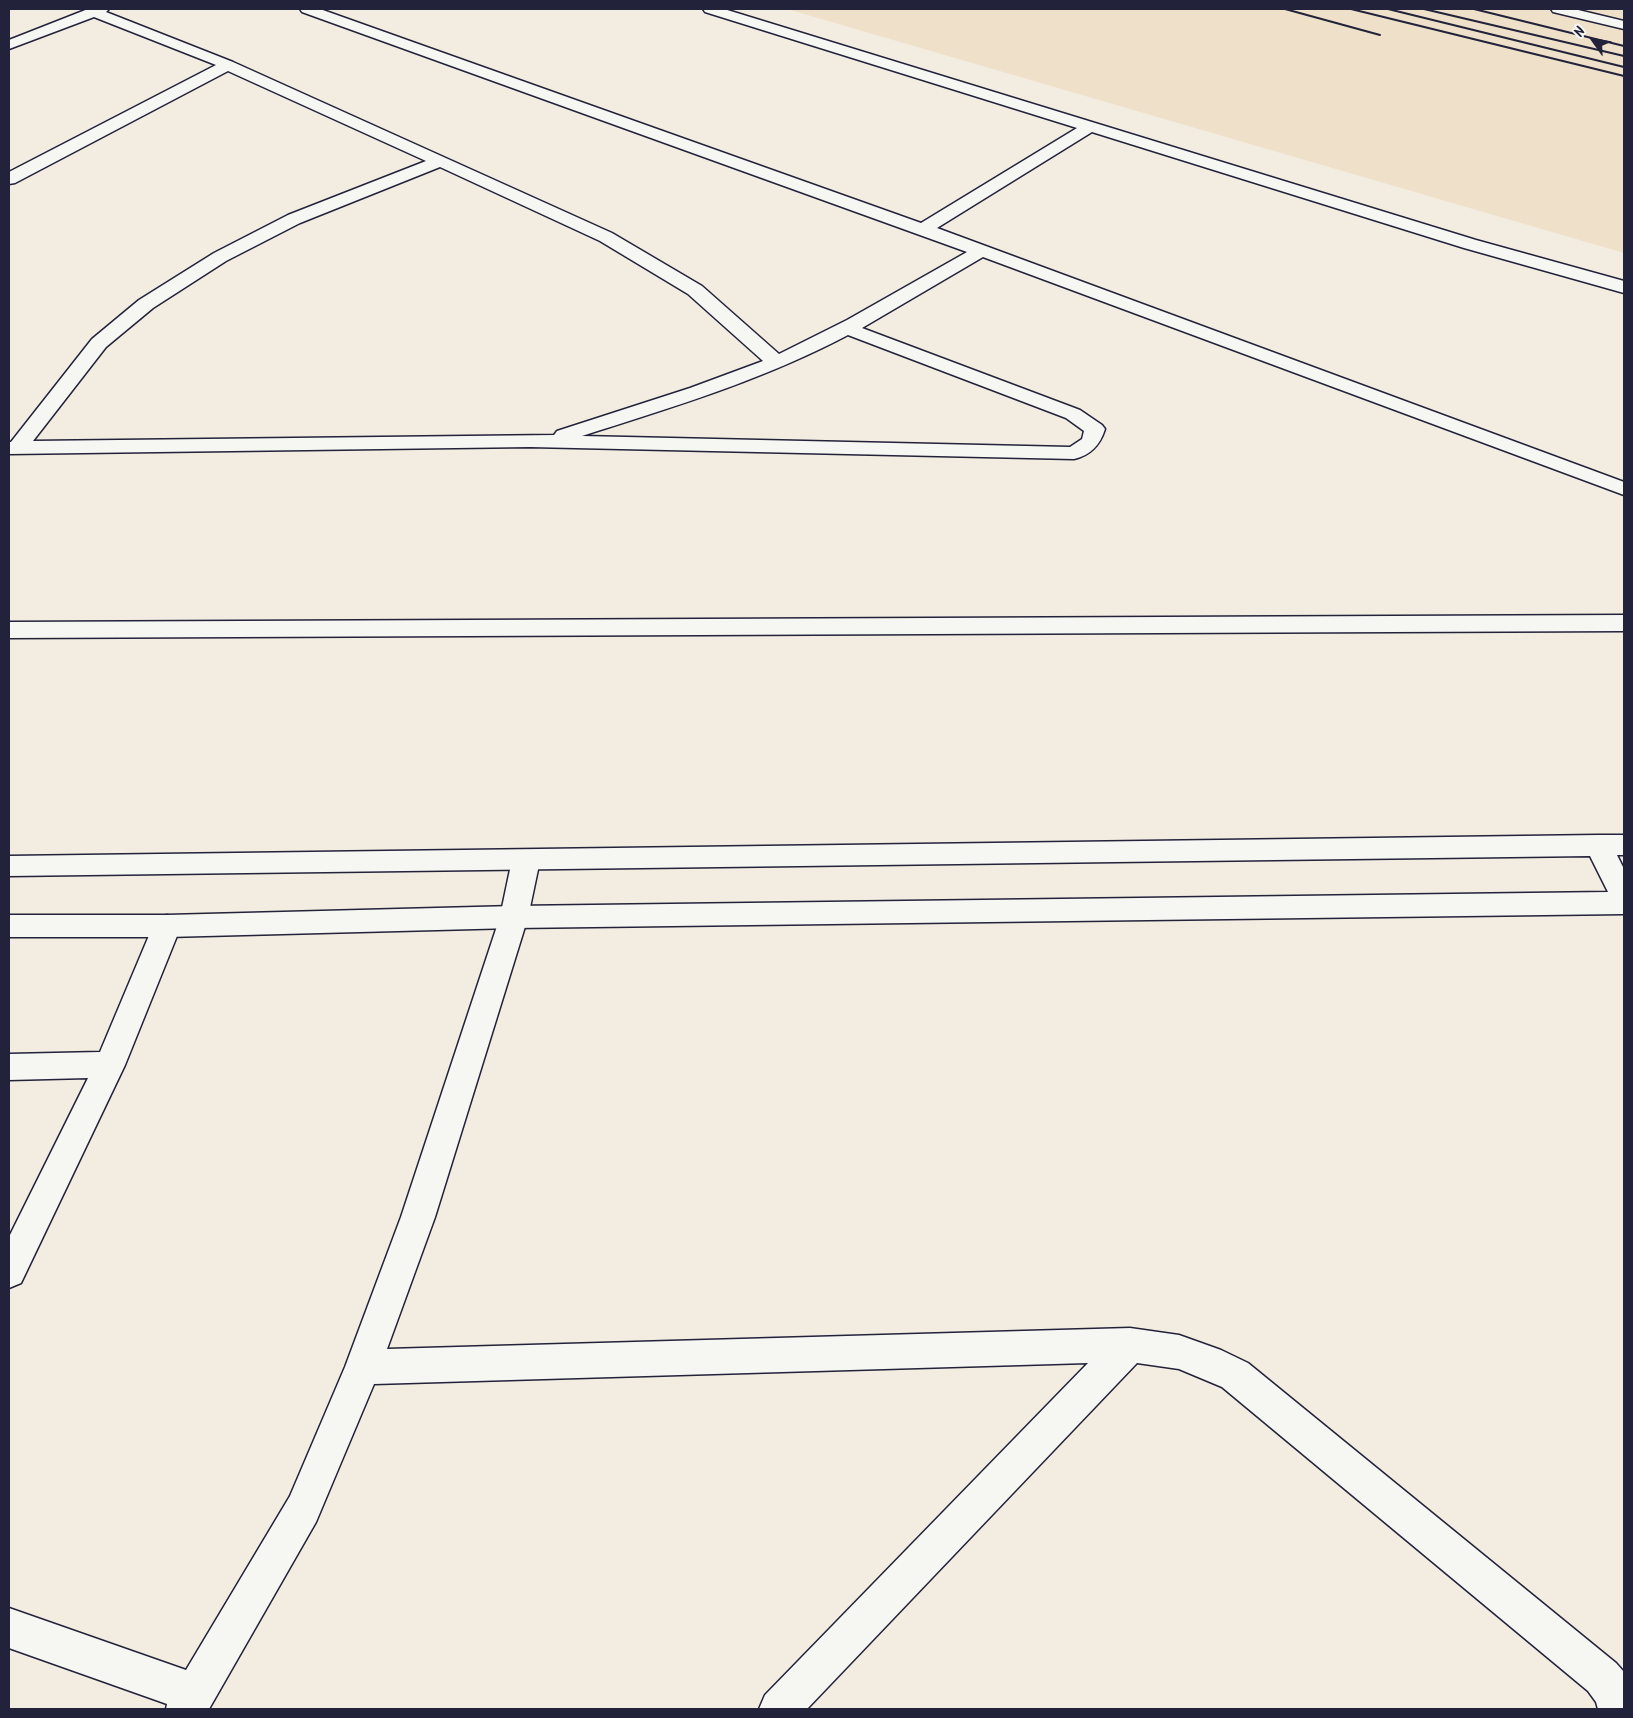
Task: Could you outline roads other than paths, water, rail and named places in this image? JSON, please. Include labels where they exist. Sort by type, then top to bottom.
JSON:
[{"type":"street","points":[[307,9],[923,229],[1624,489]]},
{"type":"street","points":[[710,9],[1470,244],[1624,287]]},
{"type":"street","points":[[1558,9],[1624,25]]},
{"type":"street","points":[[9,45],[97,10],[228,65],[606,237],[695,290],[776,362]]},
{"type":"street","points":[[9,179],[228,65]]},
{"type":"street","points":[[923,229],[1091,126]]},
{"type":"street","points":[[13,448],[100,343],[146,304],[220,257],[294,219],[441,161]]},
{"type":"street","points":[[544,442],[723,383],[776,362],[846,328],[981,251]]},
{"type":"street","points":[[13,448],[544,442],[1074,453],[1091,442],[1095,429],[1073,414],[846,328]]},
{"type":"street","points":[[9,630],[1624,623]]},
{"type":"street","points":[[9,866],[1611,845],[1624,896]]},
{"type":"street","points":[[9,1628],[191,1702],[303,1509],[363,1368],[418,1217],[514,917],[526,860]]},
{"type":"street","points":[[9,926],[166,926],[514,917],[1624,903]]},
{"type":"street","points":[[9,1272],[110,1065],[166,926]]},
{"type":"street","points":[[9,1067],[110,1065]]},
{"type":"street","points":[[363,1368],[1130,1345],[1179,1352],[1208,1362],[1235,1376],[1602,1677],[1614,1692],[1618,1709]]},
{"type":"street","points":[[779,1709],[1130,1345]]},
{"type":"railway","points":[[1285,9],[1380,35]]},
{"type":"railway","points":[[1351,9],[1624,76]]},
{"type":"railway","points":[[1388,9],[1624,67]]},
{"type":"railway","points":[[1424,9],[1624,56]]},
{"type":"railway","points":[[1474,9],[1624,46]]}]
